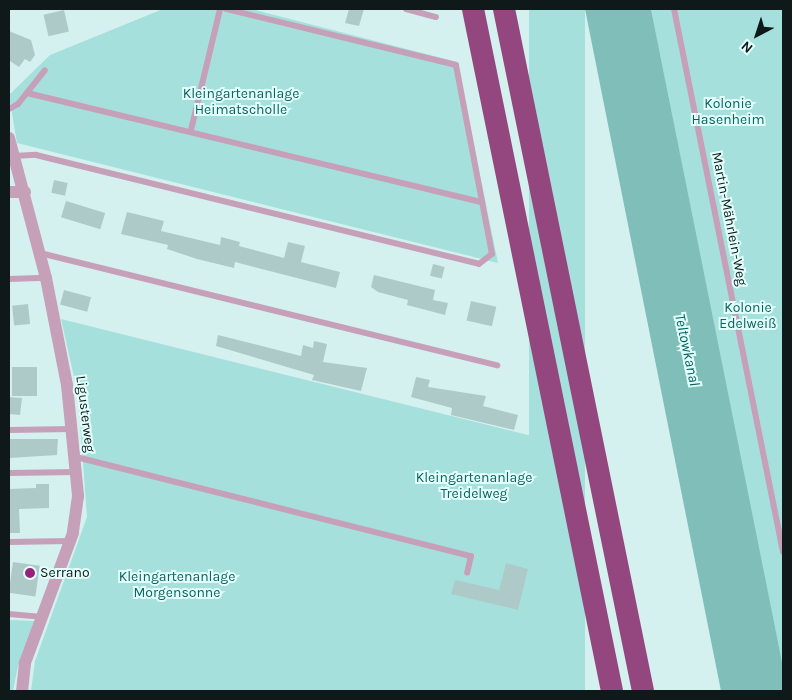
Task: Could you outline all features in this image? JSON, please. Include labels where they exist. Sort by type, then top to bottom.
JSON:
[{"type":"highway","points":[[473,9],[612,691]]},
{"type":"highway","points":[[504,9],[643,691]]},
{"type":"street","name":"Ligusterweg","points":[[9,138],[25,192],[46,278],[76,457],[78,510],[70,541],[44,617],[25,663],[22,691]]},
{"type":"street","points":[[9,192],[25,192]]},
{"type":"lane","points":[[191,130],[220,9]]},
{"type":"lane","points":[[14,156],[36,155],[479,264],[492,254],[456,65],[226,9]]},
{"type":"lane","points":[[406,9],[436,17]]},
{"type":"lane","name":"Martin-Mährlein-Weg","points":[[674,9],[783,552]]},
{"type":"lane","points":[[9,109],[27,93],[45,70]]},
{"type":"lane","points":[[27,93],[191,130],[482,202]]},
{"type":"lane","points":[[40,253],[497,365]]},
{"type":"lane","points":[[9,279],[46,278]]},
{"type":"lane","points":[[9,430],[72,429]]},
{"type":"lane","points":[[76,457],[471,556],[467,573]]},
{"type":"lane","points":[[9,473],[77,472]]},
{"type":"lane","points":[[9,542],[70,541]]},
{"type":"lane","points":[[9,614],[44,617]]},
{"type":"green space","name":"Kleingartenanlage Heimatscholle","points":[[163,9],[251,9],[457,62],[498,263],[17,143],[9,95],[50,55]]},
{"type":"green space","points":[[529,9],[585,9],[585,691],[529,691]]},
{"type":"green space","points":[[651,9],[783,9],[783,667],[754,526]]},
{"type":"green space","points":[[61,319],[536,437],[580,691],[31,691],[35,661],[87,517],[78,395]]},
{"type":"green space","points":[[9,620],[35,621],[18,666],[13,691],[9,691]]},
{"type":"water","name":"Teltowkanal","points":[[585,9],[651,9],[783,667],[783,691],[721,691]]},
{"type":"building","points":[[349,9],[364,9],[359,26],[345,23]]},
{"type":"building","points":[[64,10],[69,31],[48,36],[44,15]]},
{"type":"building","points":[[9,31],[31,40],[35,55],[30,62],[25,59],[19,67],[10,61]]},
{"type":"building","points":[[54,180],[68,183],[65,196],[51,193]]},
{"type":"building","points":[[66,201],[105,213],[100,229],[61,217]]},
{"type":"building","points":[[127,212],[164,221],[161,231],[220,245],[221,237],[240,242],[239,246],[284,258],[288,242],[305,246],[301,262],[340,272],[336,288],[235,262],[234,268],[197,259],[167,249],[168,245],[121,234]]},
{"type":"building","points":[[433,264],[445,267],[442,279],[430,276]]},
{"type":"building","points":[[374,275],[435,290],[433,300],[448,303],[445,315],[407,305],[408,300],[378,292],[371,287]]},
{"type":"building","points":[[64,290],[91,297],[87,312],[60,304]]},
{"type":"building","points":[[471,301],[496,307],[492,326],[467,320]]},
{"type":"building","points":[[28,304],[30,324],[14,326],[12,306]]},
{"type":"building","points":[[218,335],[301,356],[303,345],[313,348],[314,341],[327,344],[323,362],[367,368],[361,391],[312,380],[314,375],[216,346]]},
{"type":"building","points":[[12,367],[37,367],[37,396],[12,396]]},
{"type":"building","points":[[416,377],[430,380],[428,387],[486,396],[483,406],[518,415],[514,430],[451,415],[452,408],[411,397]]},
{"type":"building","points":[[9,397],[22,398],[20,415],[9,414]]},
{"type":"building","points":[[9,439],[58,439],[57,455],[9,458]]},
{"type":"building","points":[[36,484],[49,484],[49,508],[19,509],[20,533],[9,533],[9,489],[36,488]]},
{"type":"building","points":[[13,562],[40,566],[35,596],[9,593]]},
{"type":"building","points":[[506,563],[528,569],[518,610],[451,594],[455,580],[499,590]]},
{"type":"place","name":"Serrano","points":[[30,573]]},
{"type":"park label","name":"Kolonie Hasenheim","points":[[728,112]]},
{"type":"park label","name":"Kolonie Edelweiß","points":[[748,316]]},
{"type":"park label","name":"Kleingartenanlage Treidelweg","points":[[474,486]]},
{"type":"park label","name":"Kleingartenanlage Morgensonne","points":[[177,586]]}]
